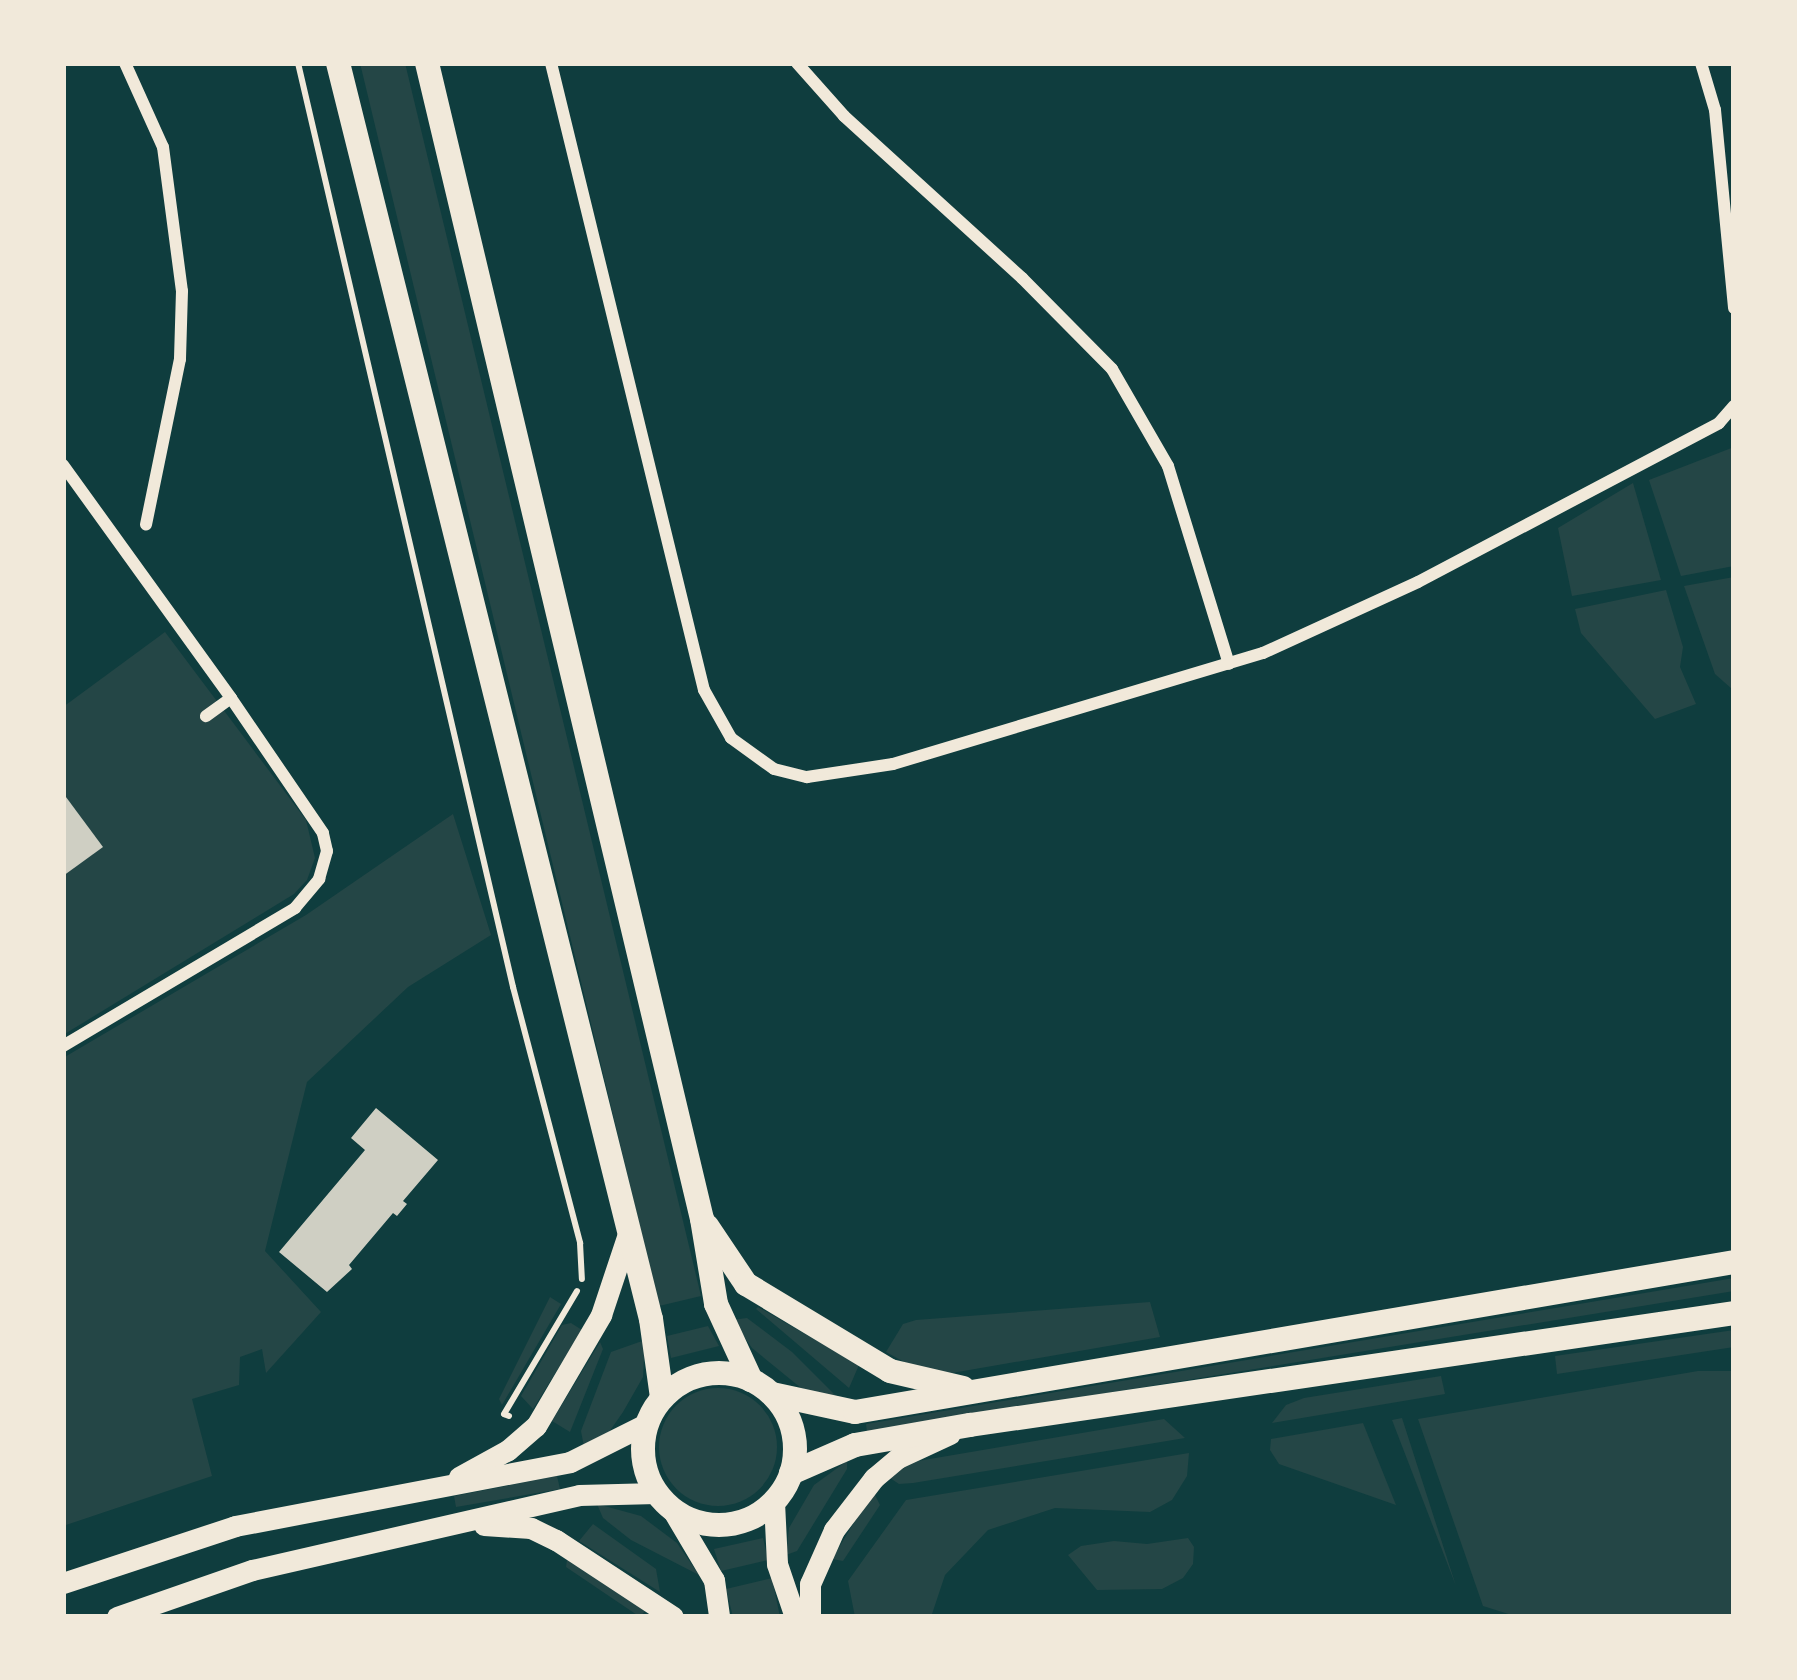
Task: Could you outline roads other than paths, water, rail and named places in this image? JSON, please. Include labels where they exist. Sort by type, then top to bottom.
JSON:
[{"type":"main road","points":[[338,63],[651,1319],[662,1397]]},
{"type":"main road","points":[[427,63],[702,1219],[716,1304],[762,1387],[793,1431],[791,1473],[774,1502],[736,1524],[714,1526],[664,1502],[645,1472],[646,1424],[662,1397],[704,1374],[762,1387],[855,1412],[1734,1262]]},
{"type":"main road","points":[[702,1219],[746,1284],[890,1371],[977,1391]]},
{"type":"main road","points":[[791,1473],[855,1445],[970,1425],[1734,1313]]},
{"type":"street","points":[[125,63],[163,147],[182,291],[180,359],[146,525]]},
{"type":"street","points":[[550,63],[704,690],[731,738],[774,769],[807,777],[893,764],[1229,664],[1377,604],[1719,423],[1734,406]]},
{"type":"street","points":[[797,63],[844,116],[1022,278],[1112,369],[1168,466],[1229,664]]},
{"type":"street","points":[[1701,63],[1715,110],[1734,308]]},
{"type":"street","points":[[63,465],[323,832],[327,851],[320,879],[295,908],[63,1046]]},
{"type":"street","points":[[206,716],[231,698]]},
{"type":"street","points":[[443,1486],[508,1450],[536,1426],[602,1315],[627,1237]]},
{"type":"street","points":[[63,1583],[235,1526],[570,1462],[646,1424]]},
{"type":"street","points":[[811,1617],[810,1584],[827,1546],[874,1478],[898,1458],[970,1425]]},
{"type":"street","points":[[117,1617],[252,1570],[580,1495],[664,1502],[714,1580],[718,1617]]},
{"type":"street","points":[[774,1502],[777,1564],[795,1617]]},
{"type":"street","points":[[459,1523],[531,1528],[673,1617]]}]
